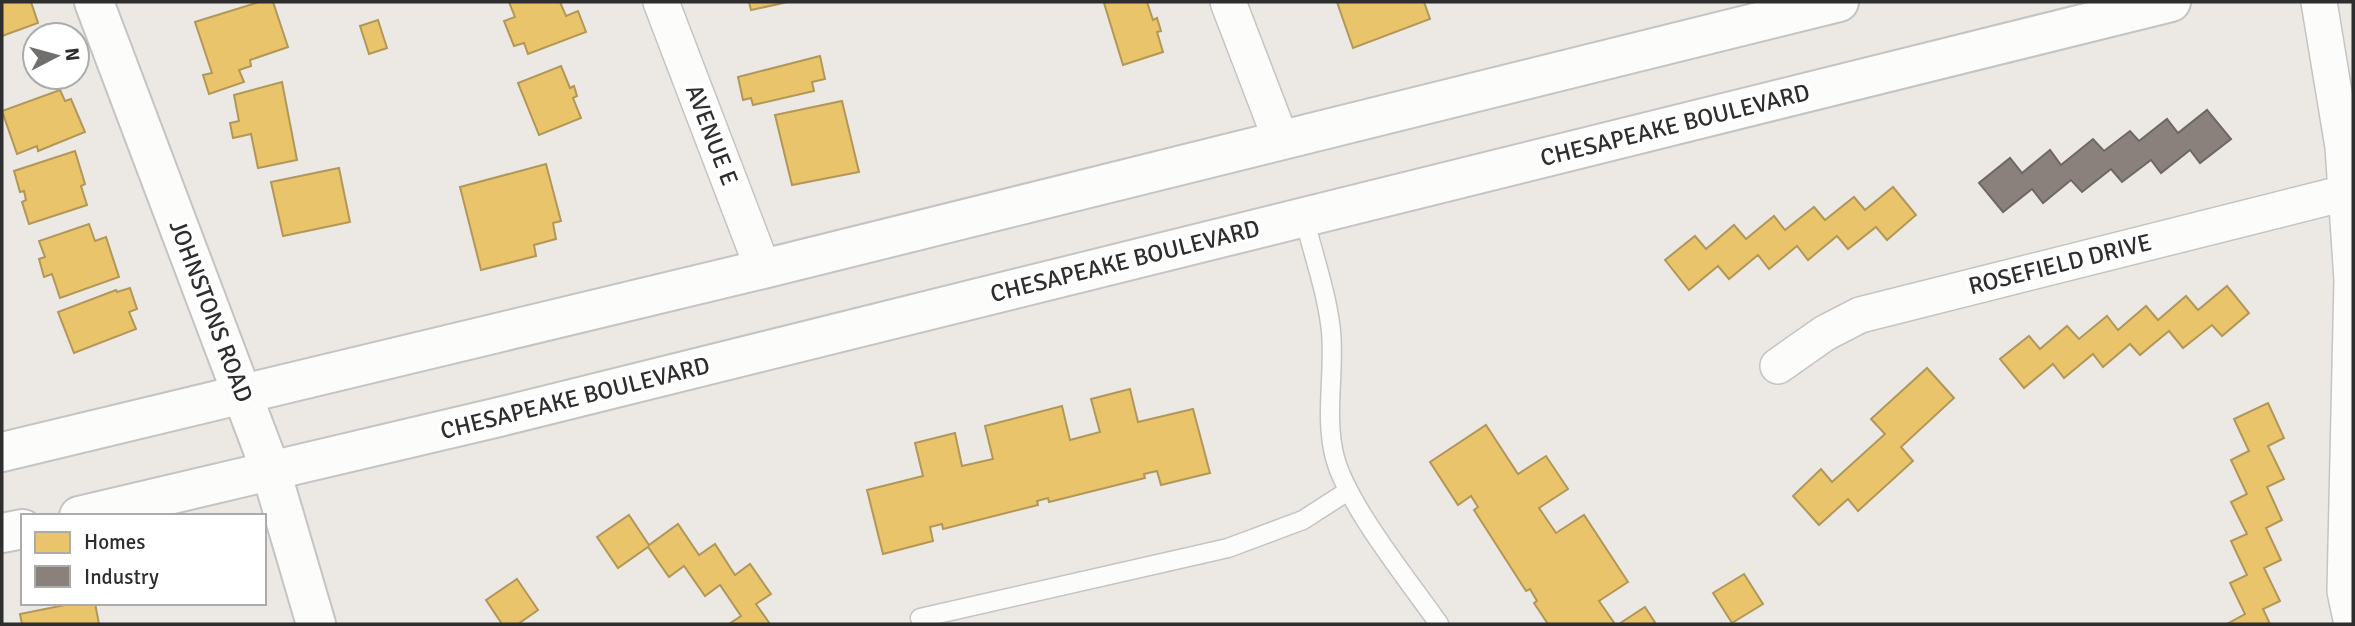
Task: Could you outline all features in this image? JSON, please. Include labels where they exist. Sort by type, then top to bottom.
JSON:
[{"type":"main road","name":"JOHNSTONS ROAD","points":[[94,2],[271,471],[316,624]]},
{"type":"main road","name":"CHESAPEAKE BOULEVARD","points":[[88,514],[2171,2]]},
{"type":"main road","points":[[2,452],[763,269],[1816,4]]},
{"type":"main road","points":[[2,533],[21,529]]},
{"type":"street","name":"AVENUE E","points":[[660,2],[763,269]]},
{"type":"street","points":[[1228,2],[1281,140]]},
{"type":"street","points":[[2319,2],[2350,192],[2351,280],[2345,591],[2352,624]]},
{"type":"street","name":"ROSEFIELD DRIVE","points":[[1778,366],[1825,333],[1860,315],[2350,192]]},
{"type":"lane","points":[[1304,217],[1331,329],[1333,377],[1329,423],[1335,458],[1348,491],[1439,624]]},
{"type":"lane","points":[[920,618],[1228,548],[1303,520],[1348,491]]},
{"type":"building: Homes","points":[[2,2],[31,2],[37,21],[21,21],[21,29],[2,36]]},
{"type":"building: Homes","points":[[259,2],[273,2],[288,47],[250,60],[251,66],[239,70],[244,82],[209,94],[203,75],[212,73],[195,22]]},
{"type":"building: Homes","points":[[509,2],[560,2],[566,16],[578,11],[586,32],[528,54],[524,43],[514,46],[504,21],[515,17]]},
{"type":"building: Homes","points":[[749,2],[788,2],[751,10]]},
{"type":"building: Homes","points":[[1147,2],[1153,20],[1157,18],[1161,31],[1157,32],[1163,52],[1123,65],[1104,3]]},
{"type":"building: Homes","points":[[1337,2],[1424,2],[1430,19],[1353,48]]},
{"type":"building: Homes","points":[[378,20],[387,48],[369,54],[360,26]]},
{"type":"building: Homes","points":[[820,56],[825,79],[812,82],[814,91],[753,105],[751,98],[743,100],[738,77]]},
{"type":"building: Homes","points":[[561,66],[570,88],[574,86],[577,96],[573,98],[581,118],[539,135],[518,83]]},
{"type":"building: Homes","points":[[282,82],[297,160],[258,168],[251,134],[233,138],[230,123],[239,121],[234,95]]},
{"type":"building: Homes","points":[[60,91],[65,101],[71,99],[85,132],[38,151],[37,146],[17,154],[2,111]]},
{"type":"building: Homes","points":[[842,101],[859,172],[792,185],[775,115]]},
{"type":"building: Homes","points":[[75,151],[85,184],[81,186],[87,205],[29,224],[22,202],[26,200],[24,191],[20,192],[14,171]]},
{"type":"building: Homes","points":[[546,164],[561,221],[553,223],[556,239],[534,245],[536,256],[481,270],[460,187]]},
{"type":"building: Homes","points":[[339,168],[350,222],[283,236],[271,182]]},
{"type":"building: Homes","points":[[1893,187],[1916,215],[1887,240],[1876,227],[1848,249],[1837,236],[1808,260],[1797,246],[1769,269],[1758,255],[1729,279],[1718,266],[1689,290],[1665,260],[1695,236],[1706,249],[1734,225],[1746,239],[1774,216],[1785,230],[1814,207],[1825,220],[1854,197],[1865,210]]},
{"type":"building: Homes","points":[[89,224],[95,241],[106,237],[119,277],[60,298],[52,274],[44,277],[39,259],[45,257],[39,241]]},
{"type":"building: Homes","points":[[2227,286],[2249,313],[2222,336],[2212,325],[2183,348],[2169,331],[2140,355],[2130,344],[2103,367],[2093,354],[2064,378],[2053,364],[2024,388],[2000,359],[2029,336],[2040,349],[2067,326],[2079,339],[2107,316],[2118,330],[2146,306],[2158,320],[2186,296],[2198,310]]},
{"type":"building: Homes","points":[[130,288],[137,309],[129,312],[136,329],[74,353],[58,312],[116,290],[117,292]]},
{"type":"building: Homes","points":[[1927,368],[1954,398],[1901,447],[1913,461],[1858,511],[1848,499],[1819,525],[1793,496],[1821,469],[1832,482],[1885,434],[1871,419]]},
{"type":"building: Homes","points":[[1130,389],[1138,422],[1193,409],[1210,473],[1161,485],[1157,471],[1144,474],[1145,478],[1049,502],[1048,498],[1037,501],[1038,505],[943,529],[942,524],[930,527],[933,541],[883,554],[867,490],[923,476],[915,443],[955,433],[962,466],[993,459],[985,426],[1062,406],[1070,440],[1100,432],[1091,399]]},
{"type":"building: Homes","points":[[2268,403],[2284,438],[2268,446],[2284,479],[2267,487],[2282,520],[2266,528],[2281,560],[2264,568],[2280,601],[2263,609],[2270,624],[2227,624],[2245,614],[2230,583],[2247,575],[2231,541],[2247,534],[2231,502],[2247,494],[2231,460],[2249,451],[2234,419]]},
{"type":"building: Homes","points":[[1486,425],[1518,474],[1546,456],[1568,489],[1539,508],[1556,533],[1584,515],[1628,582],[1599,601],[1615,624],[1548,624],[1534,603],[1537,601],[1530,589],[1526,591],[1474,510],[1478,507],[1471,496],[1458,505],[1430,462]]},
{"type":"building: Homes","points":[[629,515],[649,545],[678,524],[699,555],[715,544],[735,575],[750,564],[771,594],[756,604],[770,624],[729,624],[741,616],[720,585],[705,596],[684,566],[669,577],[648,547],[618,568],[597,537]]},
{"type":"building: Homes","points":[[1744,574],[1763,604],[1732,623],[1713,593]]},
{"type":"building: Homes","points":[[517,579],[538,610],[518,624],[502,624],[486,600]]},
{"type":"building: Homes","points":[[65,605],[95,605],[99,624],[22,624],[20,614]]},
{"type":"building: Homes","points":[[1645,607],[1656,624],[1619,624]]},
{"type":"building: Industry","points":[[2207,110],[2231,139],[2200,163],[2190,150],[2161,173],[2151,160],[2122,182],[2111,169],[2082,192],[2071,180],[2043,203],[2032,189],[2003,212],[1979,183],[2010,158],[2022,173],[2050,150],[2061,165],[2093,139],[2104,151],[2130,131],[2139,141],[2167,119],[2178,133]]}]
